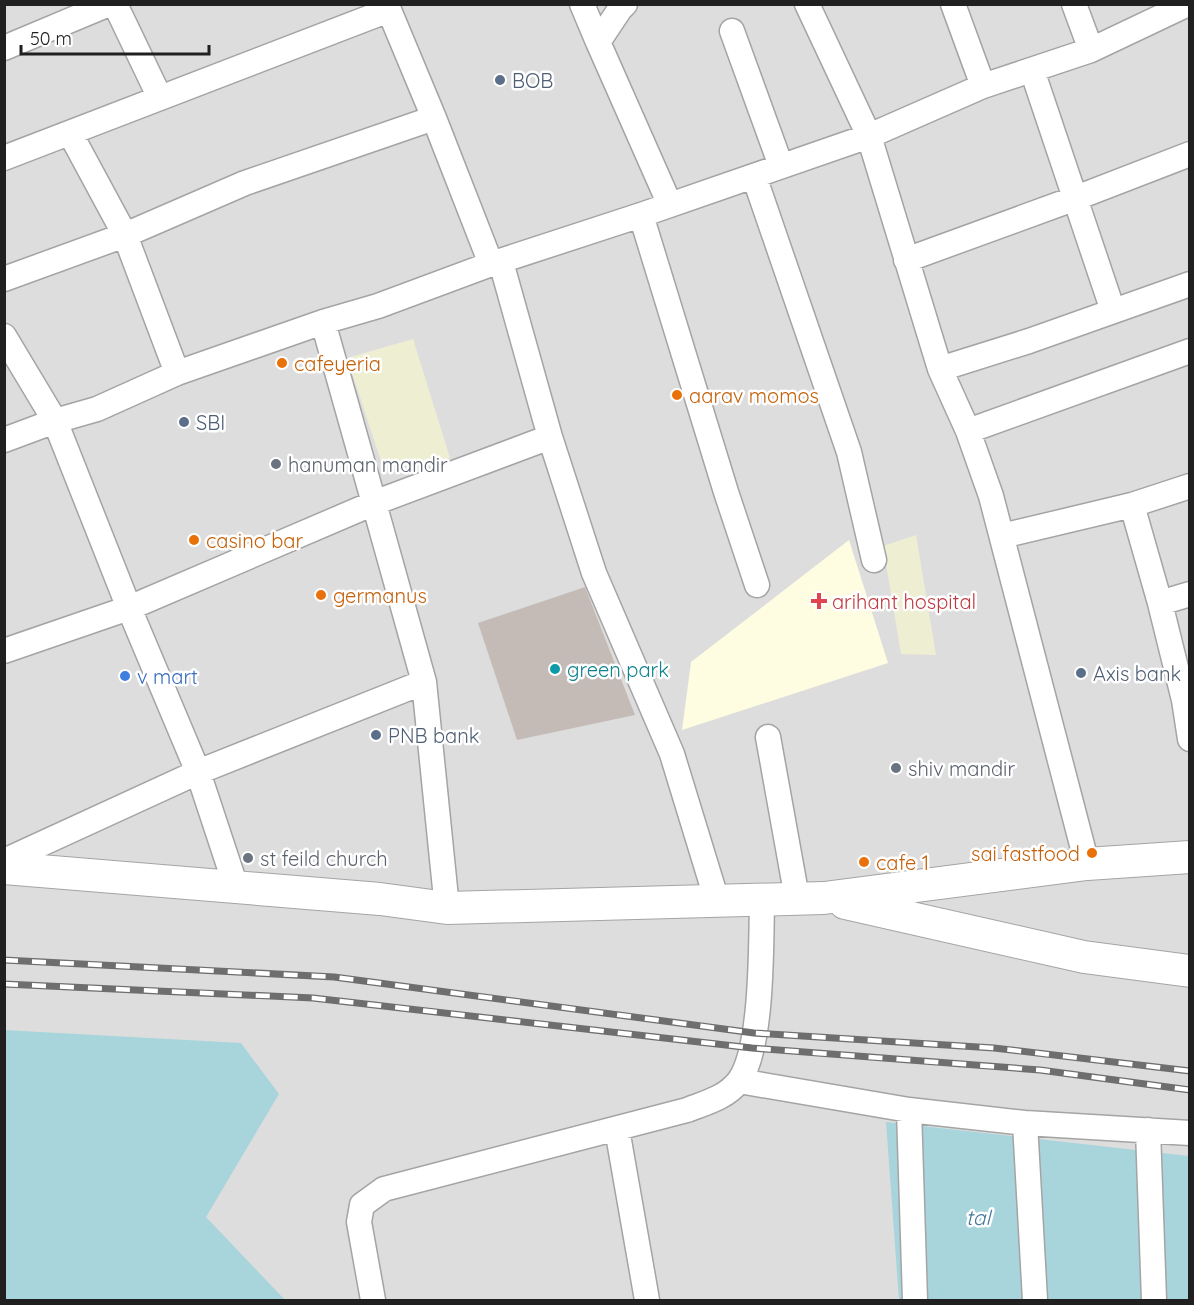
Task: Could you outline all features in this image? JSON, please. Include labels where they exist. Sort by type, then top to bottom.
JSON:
[{"type":"street","points":[[4,48],[109,4]]},
{"type":"street","points":[[115,4],[160,98]]},
{"type":"street","points":[[582,4],[670,205]]},
{"type":"street","points":[[598,42],[625,4]]},
{"type":"street","points":[[807,4],[869,136],[940,369],[968,431],[991,496],[1087,864]]},
{"type":"street","points":[[952,4],[983,86]]},
{"type":"street","points":[[1074,4],[1091,50]]},
{"type":"street","points":[[4,440],[55,421],[97,409],[177,373],[869,136],[983,86],[1091,50],[1188,4]]},
{"type":"street","points":[[4,158],[386,7],[496,263],[594,573],[672,754],[717,901]]},
{"type":"street","points":[[732,31],[781,166]]},
{"type":"street","points":[[1032,70],[1113,311]]},
{"type":"street","points":[[4,279],[125,235],[245,183],[434,118]]},
{"type":"street","points":[[70,133],[125,235],[177,373]]},
{"type":"street","points":[[906,260],[1190,154]]},
{"type":"street","points":[[754,176],[849,452],[874,560]]},
{"type":"street","points":[[641,215],[757,585]]},
{"type":"street","points":[[940,369],[1190,284]]},
{"type":"street","points":[[323,322],[424,682],[447,908]]},
{"type":"street","points":[[4,336],[55,421],[129,608],[198,771],[236,887]]},
{"type":"street","points":[[968,431],[1190,351]]},
{"type":"street","points":[[4,651],[129,608],[374,503],[550,437]]},
{"type":"street","points":[[1002,536],[1132,505],[1190,486]]},
{"type":"street","points":[[1132,505],[1187,699],[1190,739]]},
{"type":"street","points":[[1160,603],[1190,594]]},
{"type":"street","points":[[4,861],[198,771],[424,682]]},
{"type":"street","points":[[768,737],[810,898]]},
{"type":"street","points":[[4,868],[380,899],[447,908],[810,898],[1087,864],[1190,857]]},
{"type":"street","points":[[810,898],[1084,957],[1190,971]]},
{"type":"street","points":[[373,1300],[359,1222],[362,1205],[384,1189],[687,1110],[720,1098],[739,1081],[752,1048],[761,958],[762,899]]},
{"type":"street","points":[[739,1081],[909,1110],[1025,1124],[1190,1133]]},
{"type":"street","points":[[909,1110],[915,1300]]},
{"type":"street","points":[[1025,1124],[1035,1300]]},
{"type":"street","points":[[617,1129],[647,1300]]},
{"type":"street","points":[[1148,1130],[1154,1300]]},
{"type":"shaded area","points":[[5,5],[1189,5],[1189,1300],[5,1300]]},
{"type":"shaded area","name":"arihant hospital","points":[[849,540],[888,663],[682,730],[691,662]]},
{"type":"green space","points":[[413,339],[450,458],[384,470],[347,358]]},
{"type":"green space","points":[[916,535],[936,655],[901,654],[883,546]]},
{"type":"water","points":[[4,1030],[241,1043],[279,1094],[206,1217],[285,1300],[5,1300]]},
{"type":"water","name":"tal","points":[[886,1122],[1189,1156],[1189,1300],[899,1300]]},
{"type":"building","name":"green park","points":[[585,587],[635,715],[517,740],[478,623]]},
{"type":"railway","points":[[4,960],[334,977],[754,1033],[994,1048],[1190,1071]]},
{"type":"railway","points":[[4,984],[313,998],[752,1048],[1040,1070],[1190,1090]]},
{"type":"place","name":"BOB","points":[[500,80]]},
{"type":"place","name":"cafeyeria","points":[[282,363]]},
{"type":"place","name":"aarav momos","points":[[677,395]]},
{"type":"place","name":"SBI","points":[[184,422]]},
{"type":"place","name":"hanuman mandir","points":[[276,464]]},
{"type":"place","name":"casino bar","points":[[194,540]]},
{"type":"place","name":"germanus","points":[[321,595]]},
{"type":"place","name":"arihant hospital","points":[[819,601]]},
{"type":"place","name":"green park","points":[[555,669]]},
{"type":"place","name":"Axis bank","points":[[1081,673]]},
{"type":"place","name":"v mart","points":[[125,676]]},
{"type":"place","name":"PNB bank","points":[[376,735]]},
{"type":"place","name":"shiv mandir","points":[[896,768]]},
{"type":"place","name":"sai fastfood","points":[[1092,853]]},
{"type":"place","name":"st feild church","points":[[248,858]]},
{"type":"place","name":"cafe 1","points":[[864,862]]}]
